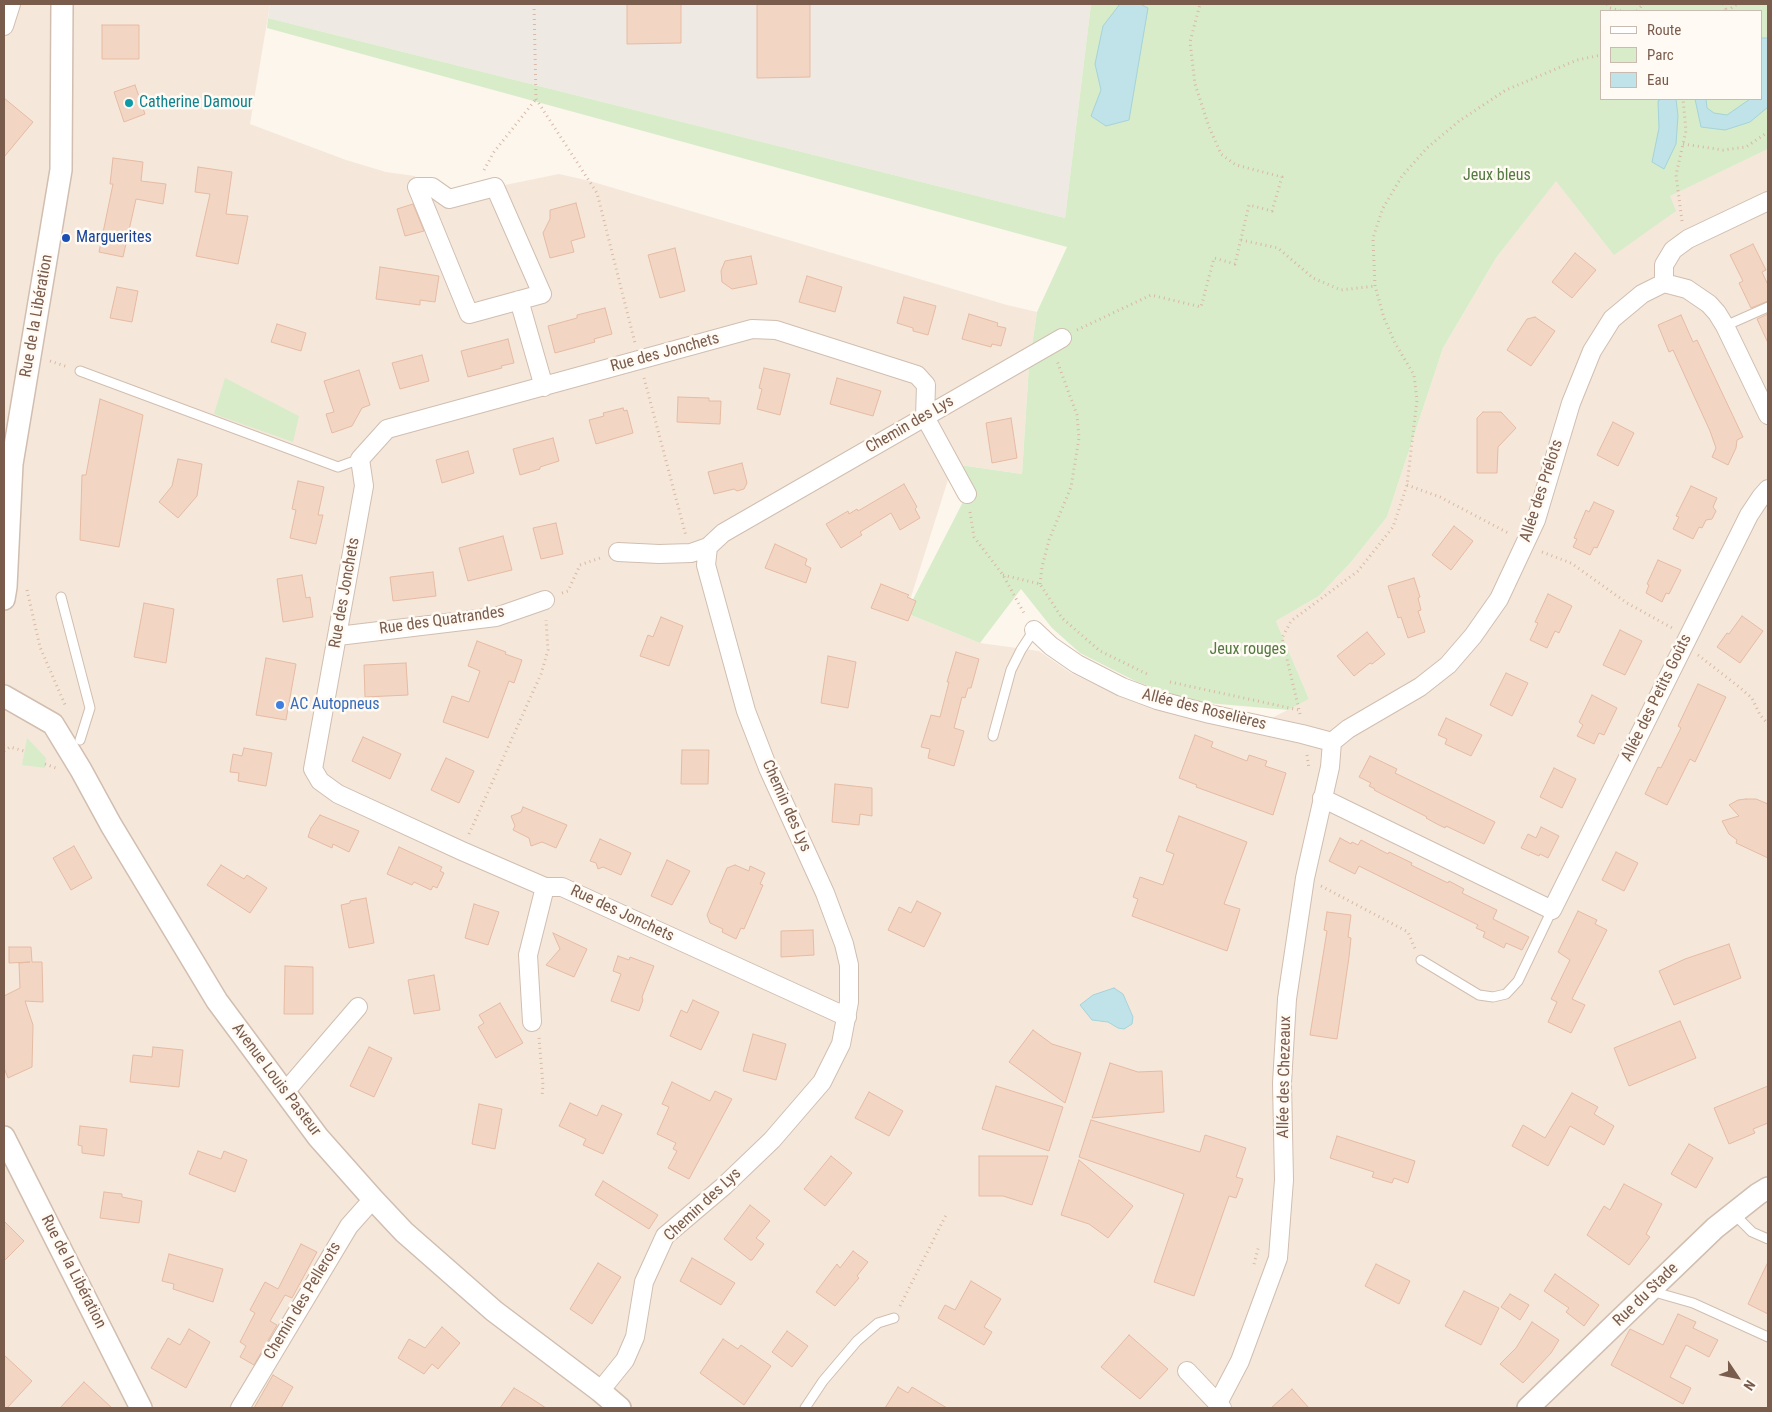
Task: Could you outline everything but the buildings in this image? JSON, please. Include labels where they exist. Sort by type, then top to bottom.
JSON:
[{"type":"street","points":[[4,26],[11,4]]},
{"type":"street","name":"Rue de la Libération","points":[[4,598],[12,464],[61,170],[62,4]]},
{"type":"street","points":[[417,186],[432,187],[449,199],[495,187],[542,294],[519,300],[469,314],[417,186]]},
{"type":"street","points":[[1768,201],[1688,239],[1673,250],[1664,265],[1664,283],[1687,289],[1709,304],[1725,326],[1768,415]]},
{"type":"street","name":"Allée des Prélots","points":[[1332,742],[1348,729],[1420,687],[1448,665],[1461,651],[1499,599],[1536,520],[1571,403],[1592,351],[1612,319],[1642,294],[1664,283]]},
{"type":"street","points":[[519,300],[544,387]]},
{"type":"street","name":"Rue des Jonchets","points":[[847,1017],[562,887],[545,887],[338,794],[320,782],[313,770],[364,486],[360,460],[387,429],[752,329],[776,330],[917,375],[926,385],[925,417]]},
{"type":"street","name":"Chemin des Lys","points":[[600,1391],[625,1360],[635,1336],[644,1282],[665,1236],[724,1186],[772,1140],[822,1082],[841,1044],[849,1002],[849,965],[844,944],[825,893],[768,768],[746,711],[706,565],[708,547],[722,533],[1062,338]]},
{"type":"street","points":[[925,417],[967,494]]},
{"type":"street","name":"Allée des Petits Goûts","points":[[1552,910],[1749,515],[1768,489]]},
{"type":"street","points":[[618,552],[691,553],[708,547]]},
{"type":"street","name":"Rue des Quatrandes","points":[[338,636],[496,616],[545,600]]},
{"type":"street","name":"Allée des Roselières","points":[[1034,630],[1051,646],[1077,664],[1122,687],[1157,700],[1210,714],[1332,742]]},
{"type":"street","name":"Avenue Louis Pasteur","points":[[4,696],[54,724],[111,825],[217,1001],[318,1137],[404,1232],[494,1311],[620,1408]]},
{"type":"street","name":"Allée des Chezeaux","points":[[1220,1406],[1240,1361],[1278,1258],[1284,1180],[1282,1083],[1287,999],[1305,878],[1330,767],[1332,742]]},
{"type":"street","points":[[1322,798],[1552,910]]},
{"type":"street","points":[[532,1022],[528,955],[545,887]]},
{"type":"street","points":[[285,1092],[358,1007]]},
{"type":"street","name":"Rue de la Libération","points":[[4,1137],[141,1408]]},
{"type":"street","name":"Rue du Stade","points":[[1528,1408],[1715,1228],[1768,1188]]},
{"type":"street","name":"Chemin des Pellerots","points":[[240,1408],[348,1226],[373,1199]]},
{"type":"street","points":[[1187,1371],[1220,1406]]},
{"type":"lane","points":[[1725,326],[1768,307]]},
{"type":"lane","points":[[80,371],[338,467],[360,460]]},
{"type":"lane","points":[[61,597],[90,708],[80,740]]},
{"type":"lane","points":[[993,736],[1011,670],[1034,630]]},
{"type":"lane","name":"Allée des Petits Goûts","points":[[1421,960],[1478,995],[1493,997],[1506,994],[1518,981],[1552,910]]},
{"type":"lane","points":[[1734,1213],[1752,1232],[1768,1239]]},
{"type":"lane","points":[[1651,1290],[1693,1303],[1768,1337]]},
{"type":"lane","points":[[805,1408],[824,1381],[857,1341],[878,1322],[894,1318]]},
{"type":"path","points":[[534,4],[536,99],[597,193],[691,553]]},
{"type":"path","points":[[1148,675],[1100,651],[1062,618],[1040,584],[1049,540],[1071,487],[1079,438],[1077,415],[1056,358],[1062,338],[1151,295],[1201,307],[1214,258],[1235,264],[1249,206],[1272,211],[1282,176],[1236,165],[1221,154],[1209,127],[1195,84],[1190,42],[1200,4]]},
{"type":"path","points":[[1607,4],[1610,8],[1617,10]]},
{"type":"path","points":[[1302,734],[1299,710],[1282,638],[1291,621],[1358,571],[1393,528],[1407,485],[1417,400],[1414,376],[1395,343],[1384,318],[1375,286],[1373,238],[1383,208],[1402,176],[1427,148],[1459,121],[1506,90],[1577,60],[1600,55]]},
{"type":"path","points":[[482,175],[494,152],[536,99]]},
{"type":"path","points":[[1683,100],[1686,131],[1676,175],[1682,225],[1688,239]]},
{"type":"path","points":[[1683,144],[1723,150],[1746,147],[1768,132]]},
{"type":"path","points":[[1241,240],[1278,248],[1312,278],[1341,290],[1375,286]]},
{"type":"path","points":[[31,354],[80,371]]},
{"type":"path","points":[[1407,485],[1440,497],[1526,542],[1546,555],[1571,563],[1627,603],[1685,640],[1752,698],[1760,716],[1768,724]]},
{"type":"path","points":[[967,494],[974,537],[1003,575],[1034,630]]},
{"type":"path","points":[[462,851],[541,674],[548,650],[545,600],[568,591],[580,565],[618,552]]},
{"type":"path","points":[[6,574],[21,575],[27,591],[40,647],[80,740]]},
{"type":"path","points":[[1003,575],[1040,584]]},
{"type":"path","points":[[1165,681],[1299,710]]},
{"type":"path","points":[[4,751],[10,747],[24,751]]},
{"type":"path","points":[[1305,878],[1408,932],[1421,960]]},
{"type":"path","points":[[532,1022],[537,1029],[540,1040],[542,1096]]},
{"type":"path","points":[[894,1318],[947,1213]]},
{"type":"shaded area","points":[[4,4],[270,4],[250,124],[346,160],[386,172],[415,176],[417,186],[449,199],[495,187],[559,174],[590,181],[1007,305],[1037,312],[1029,365],[1022,474],[953,464],[906,613],[980,643],[1039,651],[1071,673],[1111,692],[1256,726],[1309,699],[1276,621],[1319,596],[1352,561],[1387,517],[1443,348],[1496,258],[1556,180],[1669,196],[1768,149],[1768,1408],[4,1408]]},
{"type":"shaded area","points":[[270,4],[1091,4],[1065,218],[268,18]]},
{"type":"green space","points":[[1091,4],[1768,4],[1768,149],[1670,196],[1676,211],[1614,255],[1556,181],[1496,258],[1443,348],[1387,517],[1352,561],[1319,596],[1276,621],[1309,699],[1288,710],[1196,702],[1137,682],[1080,653],[1052,628],[1021,589],[980,643],[906,613],[967,494],[953,464],[1022,474],[1029,365],[1037,312],[1067,247],[267,28],[268,18],[1065,218]]},
{"type":"green space","points":[[225,378],[299,416],[293,442],[214,414]]},
{"type":"green space","points":[[27,738],[46,758],[45,768],[22,765]]},
{"type":"water","points":[[1120,4],[1140,4],[1148,8],[1129,120],[1106,126],[1091,116],[1101,90],[1095,64],[1103,26]]},
{"type":"water","points":[[1762,38],[1768,38],[1768,107],[1750,122],[1725,130],[1701,127],[1695,100],[1706,100],[1707,108],[1714,113],[1727,115],[1749,100],[1762,100]]},
{"type":"water","points":[[1676,100],[1678,116],[1676,144],[1664,169],[1652,162],[1659,128],[1658,101]]},
{"type":"water","points":[[1114,988],[1123,994],[1133,1017],[1132,1024],[1124,1029],[1108,1022],[1092,1020],[1080,1005],[1093,995]]},
{"type":"place","name":"Catherine Damour","points":[[129,103]]},
{"type":"place","name":"Marguerites","points":[[66,238]]},
{"type":"place","name":"AC Autopneus","points":[[280,705]]},
{"type":"park label","name":"Jeux bleus","points":[[1497,176]]},
{"type":"park label","name":"Jeux rouges","points":[[1248,650]]}]
